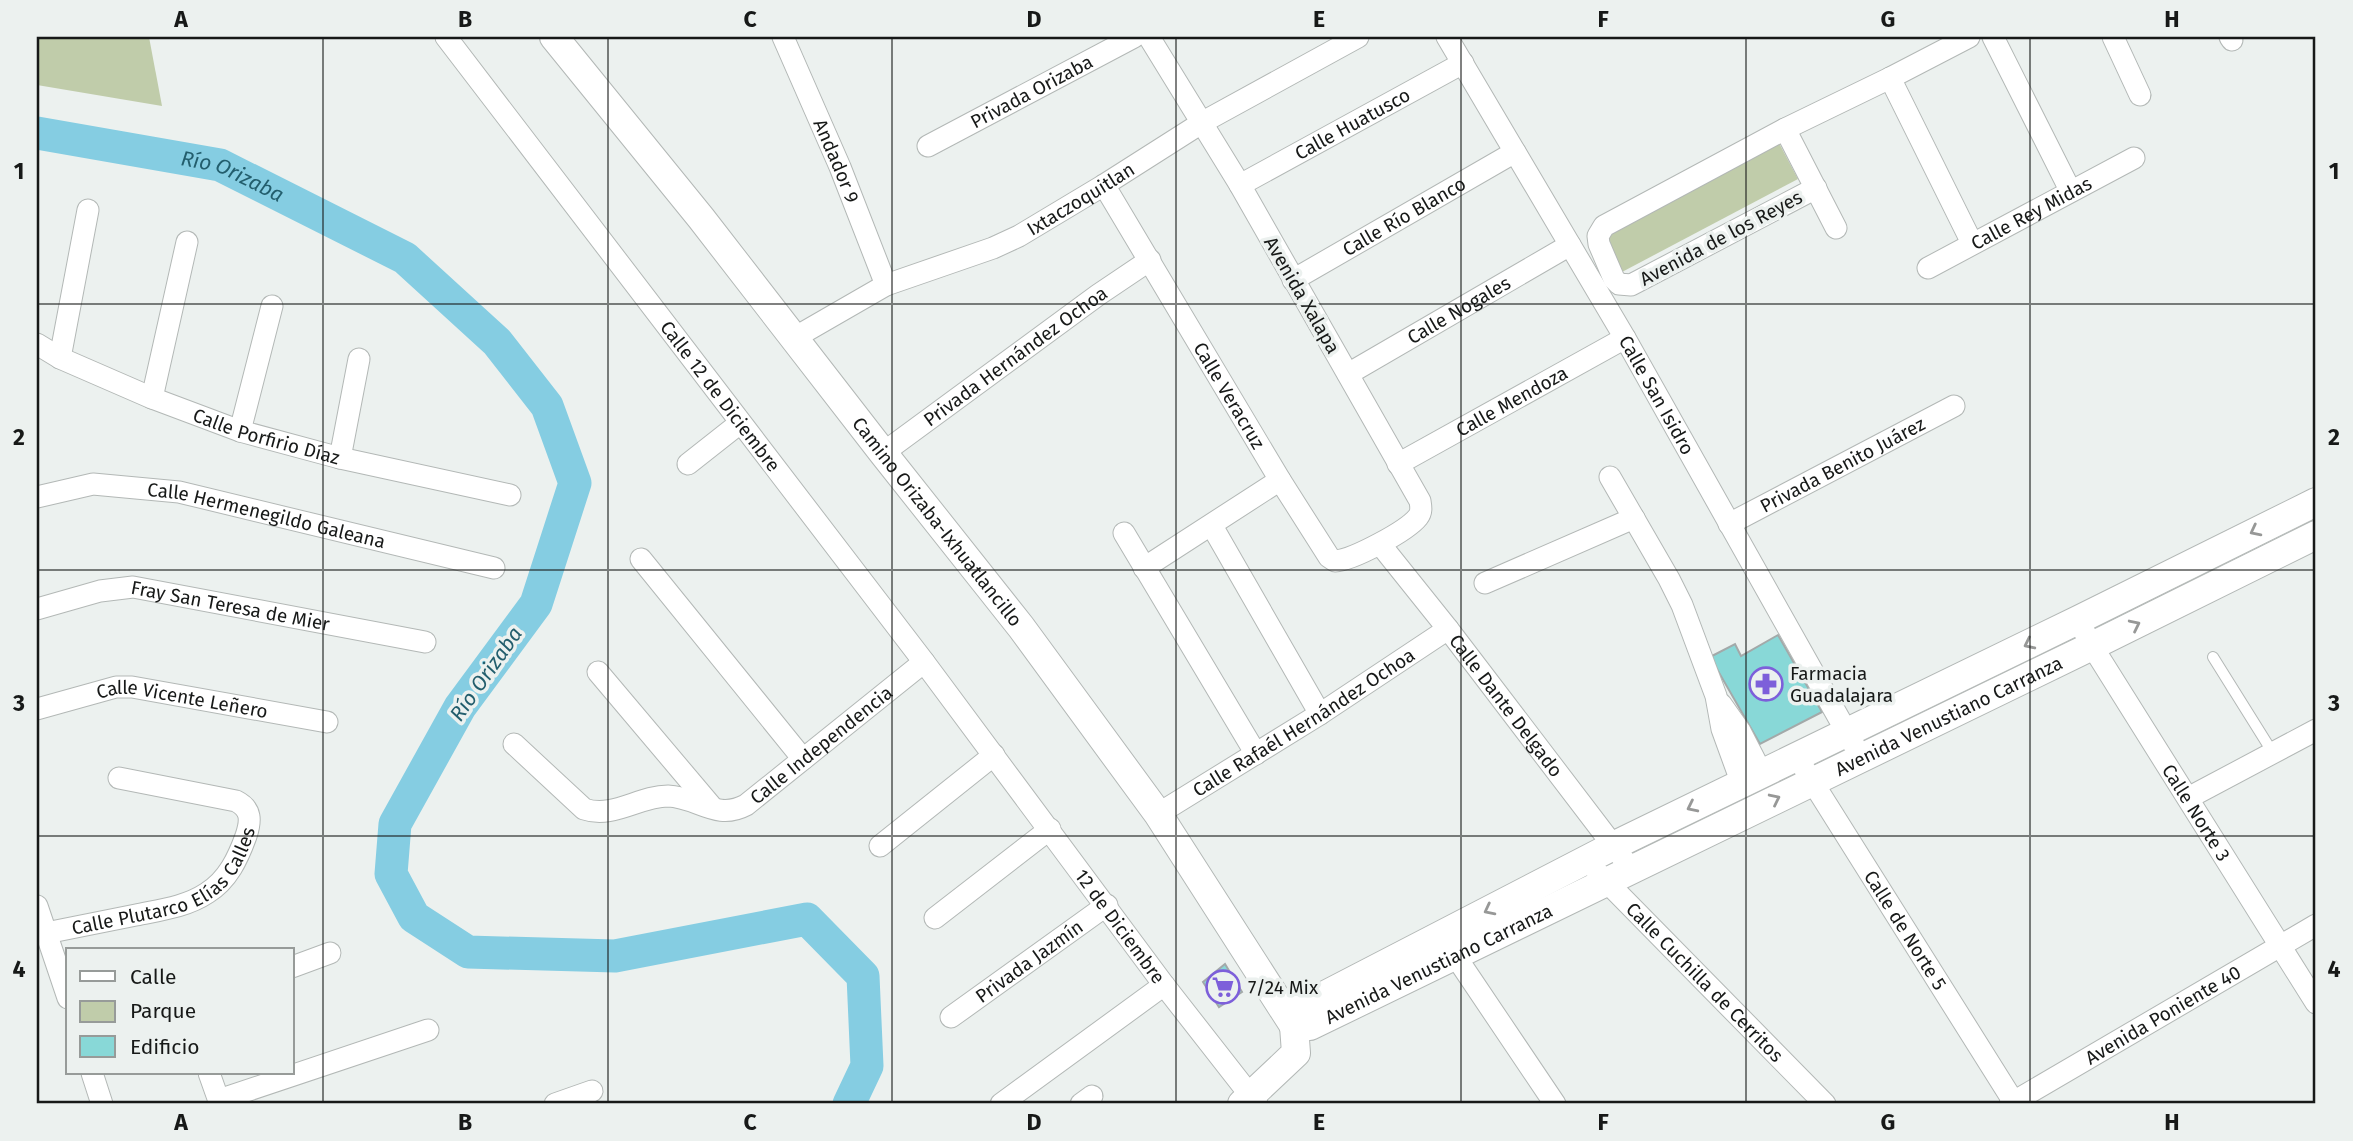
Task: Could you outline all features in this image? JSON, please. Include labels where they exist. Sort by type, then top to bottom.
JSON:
[{"type":"street","name":"Calle 12 de Diciembre","points":[[446,37],[993,755]]},
{"type":"street","name":"Camino Orizaba-Ixhuatlancillo","points":[[554,37],[688,201],[1021,627],[1158,814],[1294,1026]]},
{"type":"street","name":"Andador 9","points":[[783,37],[886,285]]},
{"type":"street","name":"Privada Orizaba","points":[[928,146],[1134,37]]},
{"type":"street","name":"Avenida Xalapa","points":[[1149,37],[1240,185],[1419,501],[1421,511],[1417,518],[1380,544]]},
{"type":"street","name":"Ixtaczoquitlan","points":[[794,338],[886,285],[993,248],[1019,236],[1203,122],[1357,37]]},
{"type":"street","name":"Calle San Isidro","points":[[1447,37],[1625,338],[1861,757]]},
{"type":"street","name":"Avenida de los Reyes","points":[[1785,129],[1816,188],[1637,283],[1625,286],[1614,279],[1599,244],[1598,236],[1604,226],[1785,129],[1969,37]]},
{"type":"street","points":[[1993,37],[2070,190]]},
{"type":"street","points":[[2113,37],[2140,95]]},
{"type":"street","name":"Calle Huatusco","points":[[1240,185],[1463,63]]},
{"type":"street","points":[[1890,78],[1972,243]]},
{"type":"street","name":"Calle Río Blanco","points":[[1293,280],[1515,152]]},
{"type":"street","name":"Calle Rey Midas","points":[[1928,268],[2134,158]]},
{"type":"street","name":"Calle Veracruz","points":[[1104,185],[1280,480],[1333,561],[1343,561],[1380,544]]},
{"type":"street","points":[[1816,188],[1836,228]]},
{"type":"street","points":[[60,358],[88,210]]},
{"type":"street","points":[[152,398],[187,242]]},
{"type":"street","name":"Calle Nogales","points":[[1348,374],[1570,245]]},
{"type":"street","name":"Privada Hernández Ochoa","points":[[883,453],[1150,260]]},
{"type":"street","points":[[240,431],[272,306]]},
{"type":"street","name":"Calle Mendoza","points":[[1398,464],[1625,338]]},
{"type":"street","name":"Calle Porfirio Díaz","points":[[37,344],[60,358],[152,398],[240,431],[340,458],[510,495]]},
{"type":"street","points":[[340,458],[359,359]]},
{"type":"street","name":"Privada Benito Juárez","points":[[1729,524],[1954,406]]},
{"type":"street","points":[[688,464],[740,423]]},
{"type":"street","points":[[1609,477],[1670,579],[1716,696],[1740,731],[1752,779]]},
{"type":"street","points":[[1144,568],[1280,480]]},
{"type":"street","name":"Calle Hermenegildo Galeana","points":[[37,496],[93,484],[179,492],[494,568]]},
{"type":"street","points":[[2307,506],[2315,539]]},
{"type":"street","name":"Avenida Venustiano Carranza","points":[[2307,506],[1587,859],[1302,1007],[1294,1026],[1310,1026],[2315,539]]},
{"type":"street","points":[[1485,583],[1634,518]]},
{"type":"street","points":[[1212,526],[1320,714]]},
{"type":"street","points":[[1124,533],[1256,754]]},
{"type":"street","name":"Calle Dante Delgado","points":[[1380,544],[1631,869]]},
{"type":"street","points":[[641,559],[803,759]]},
{"type":"street","name":"Fray San Teresa de Mier","points":[[37,609],[100,591],[133,587],[425,642]]},
{"type":"street","name":"Calle Norte 3","points":[[2078,620],[2316,1003]]},
{"type":"street","name":"Calle Rafaél Hernández Ochoa","points":[[1158,814],[1320,714],[1448,629]]},
{"type":"street","name":"Calle Independencia","points":[[713,809],[735,811],[746,805],[924,662]]},
{"type":"street","points":[[598,672],[713,809]]},
{"type":"street","name":"Calle Vicente Leñero","points":[[37,709],[116,687],[132,687],[327,722]]},
{"type":"street","points":[[2188,798],[2316,730]]},
{"type":"street","points":[[514,744],[584,809],[594,812],[614,810],[667,796],[682,798],[713,809]]},
{"type":"street","points":[[880,846],[993,755]]},
{"type":"street","name":"12 de Diciembre","points":[[993,755],[1107,905],[1250,1102]]},
{"type":"street","name":"Calle de Norte 5","points":[[1798,755],[1811,781],[2013,1104]]},
{"type":"street","name":"Calle Plutarco Elías Calles","points":[[46,933],[181,905],[208,893],[226,876],[239,857],[250,824],[247,809],[242,804],[119,778]]},
{"type":"street","points":[[935,918],[1050,829]]},
{"type":"street","name":"Calle Cuchilla de Cerritos","points":[[1587,859],[1606,882],[1825,1104]]},
{"type":"street","name":"Privada Jazmín","points":[[951,1017],[1107,905]]},
{"type":"street","points":[[37,906],[66,992]]},
{"type":"street","name":"Avenida Poniente 40","points":[[2013,1104],[2316,925]]},
{"type":"street","points":[[294,966],[330,953]]},
{"type":"street","points":[[1454,954],[1555,1104]]},
{"type":"street","points":[[1001,1104],[1164,985]]},
{"type":"street","points":[[1250,1102],[1296,1053],[1294,1026]]},
{"type":"street","points":[[209,1074],[219,1102],[428,1030]]},
{"type":"street","points":[[92,1074],[102,1104]]},
{"type":"street","points":[[555,1104],[592,1091]]},
{"type":"lane","points":[[2213,657],[2273,753]]},
{"type":"green space","points":[[37,37],[149,37],[162,106],[37,85]]},
{"type":"green space","points":[[1779,143],[1798,179],[1622,272],[1603,237]]},
{"type":"building","name":"Farmacia Guadalajara","points":[[1778,635],[1822,712],[1760,744],[1710,657],[1735,644],[1741,656]]},
{"type":"building","name":"7/24 Mix","points":[[1225,964],[1242,992],[1219,1007],[1203,982]]},
{"type":"waterway","name":"Río Orizaba","points":[[37,133],[220,165],[405,258],[497,342],[547,406],[575,483],[536,604],[460,707],[395,824],[391,874],[414,917],[468,952],[615,956],[807,919],[863,976],[867,1066],[849,1104]]},
{"type":"place","name":"Farmacia Guadalajara","points":[[1766,684]]},
{"type":"place","name":"7/24 Mix","points":[[1223,987]]}]
